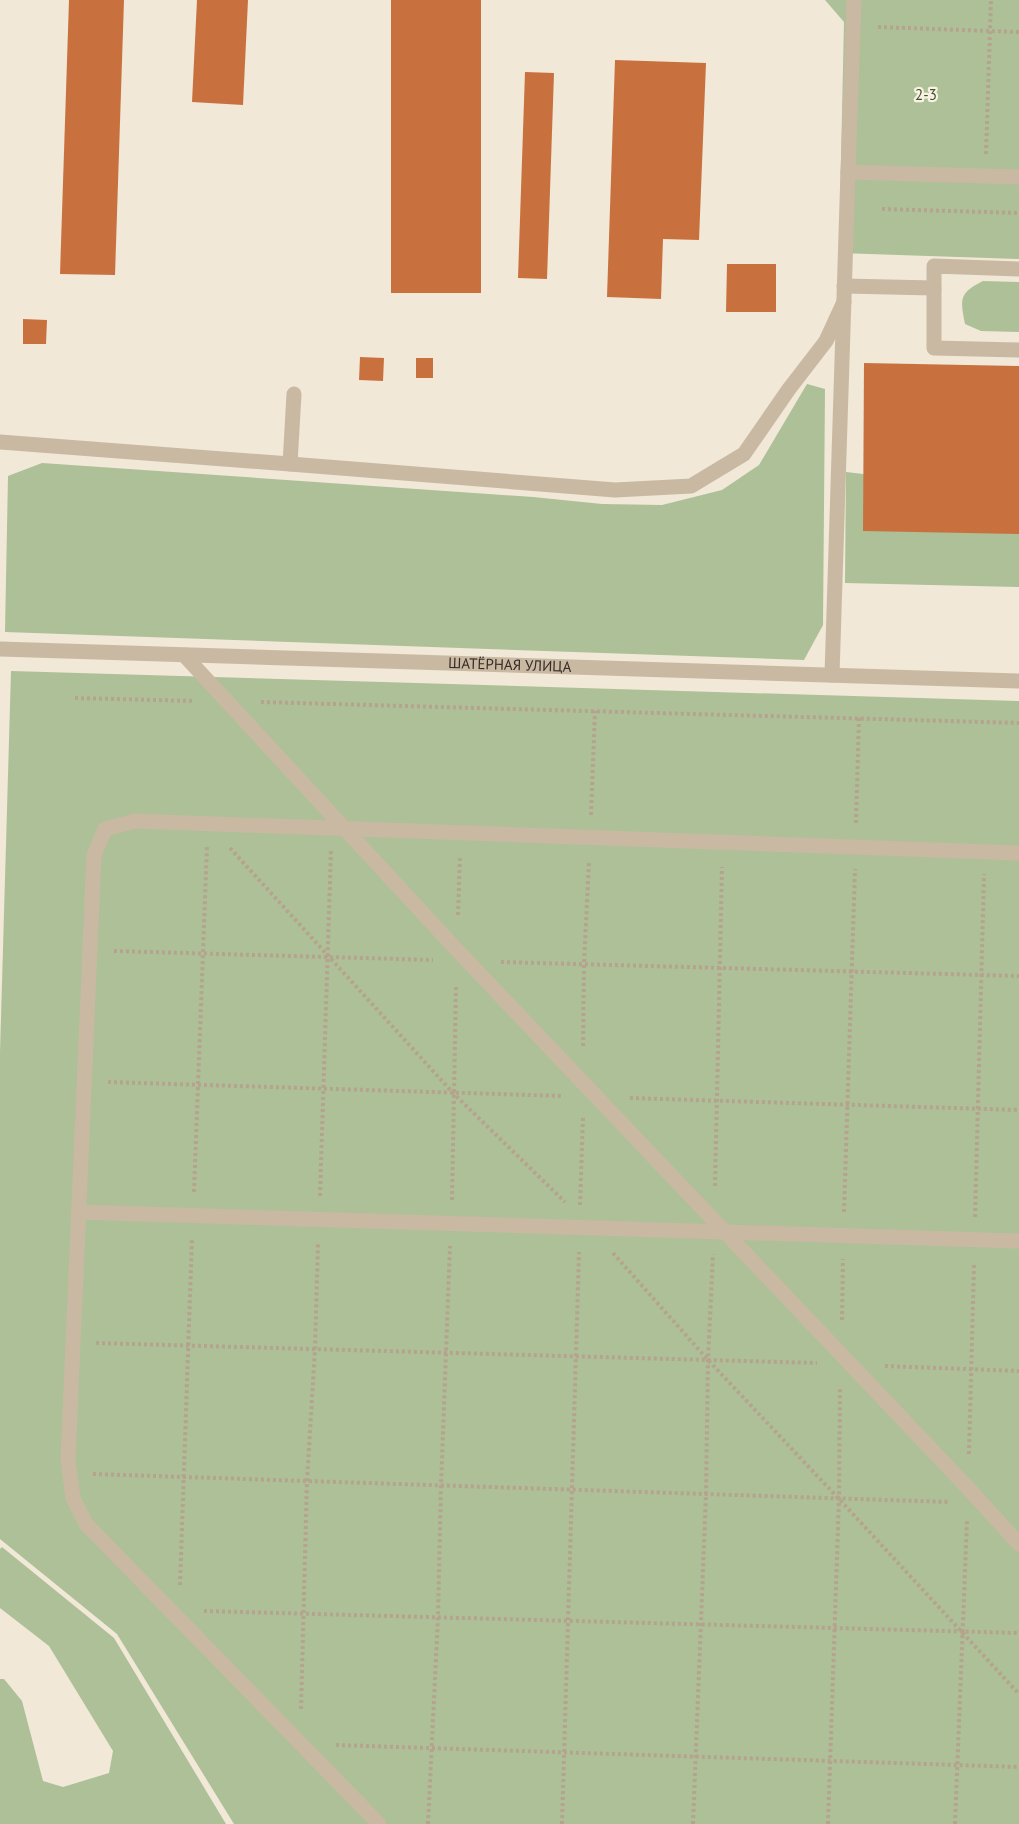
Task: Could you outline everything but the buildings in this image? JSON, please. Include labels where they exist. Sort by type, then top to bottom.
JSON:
[{"type":"lane","points":[[832,675],[854,0]]},
{"type":"lane","points":[[848,172],[1019,177]]},
{"type":"lane","points":[[1019,269],[934,266],[934,348],[1019,350]]},
{"type":"lane","points":[[844,286],[934,288]]},
{"type":"lane","points":[[0,442],[615,490],[692,486],[744,454],[826,341],[844,303]]},
{"type":"lane","points":[[290,464],[294,394]]},
{"type":"lane","name":"ШАТЁРНАЯ УЛИЦА","points":[[0,649],[1019,681]]},
{"type":"lane","points":[[184,655],[338,828],[1019,1544]]},
{"type":"lane","points":[[379,1824],[86,1524],[73,1498],[68,1460],[93,855],[105,829],[135,821],[1019,853]]},
{"type":"lane","points":[[78,1212],[451,1224],[584,1224],[718,1228],[843,1236],[1019,1241]]},
{"type":"path","points":[[985,176],[991,0]]},
{"type":"path","points":[[853,27],[1019,32]]},
{"type":"path","points":[[882,209],[1019,213]]},
{"type":"path","points":[[75,698],[1019,723]]},
{"type":"path","points":[[562,1824],[576,1356],[584,1224],[588,1092],[584,964],[595,711]]},
{"type":"path","points":[[828,1824],[844,1361],[843,1236],[859,718]]},
{"type":"path","points":[[208,824],[453,1093],[584,1224],[1019,1694]]},
{"type":"path","points":[[338,828],[323,1089],[315,1349],[307,1481],[300,1744],[1019,1767]]},
{"type":"path","points":[[428,1824],[438,1617],[453,1093],[461,957],[461,833]]},
{"type":"path","points":[[693,1824],[708,1360],[718,1228],[717,1101],[723,842]]},
{"type":"path","points":[[955,1824],[972,1370],[985,852]]},
{"type":"path","points":[[89,950],[329,957],[461,957],[584,964],[1019,976]]},
{"type":"path","points":[[84,1081],[453,1093],[588,1092],[717,1101],[1019,1110]]},
{"type":"path","points":[[72,1342],[708,1360],[844,1361],[1019,1371]]},
{"type":"path","points":[[69,1473],[980,1503]]},
{"type":"path","points":[[170,1610],[1019,1634]]},
{"type":"green space","name":"2-3","points":[[825,0],[1019,0],[1019,259],[839,253],[844,22]]},
{"type":"green space","points":[[983,281],[1019,282],[1019,332],[981,331],[965,324],[962,303],[965,293]]},
{"type":"green space","points":[[807,384],[825,389],[823,625],[804,660],[5,632],[8,476],[42,463],[533,497],[602,504],[662,505],[722,490],[759,465]]},
{"type":"green space","points":[[846,472],[863,474],[1019,534],[1019,587],[845,583]]},
{"type":"green space","points":[[11,671],[1019,701],[1019,1824],[234,1824],[117,1634],[0,1539],[0,1052]]},
{"type":"green space","points":[[2,1547],[114,1638],[226,1824],[0,1824],[0,1679],[4,1679],[22,1701],[43,1781],[63,1787],[109,1773],[113,1751],[49,1646],[0,1608],[0,1549]]}]
